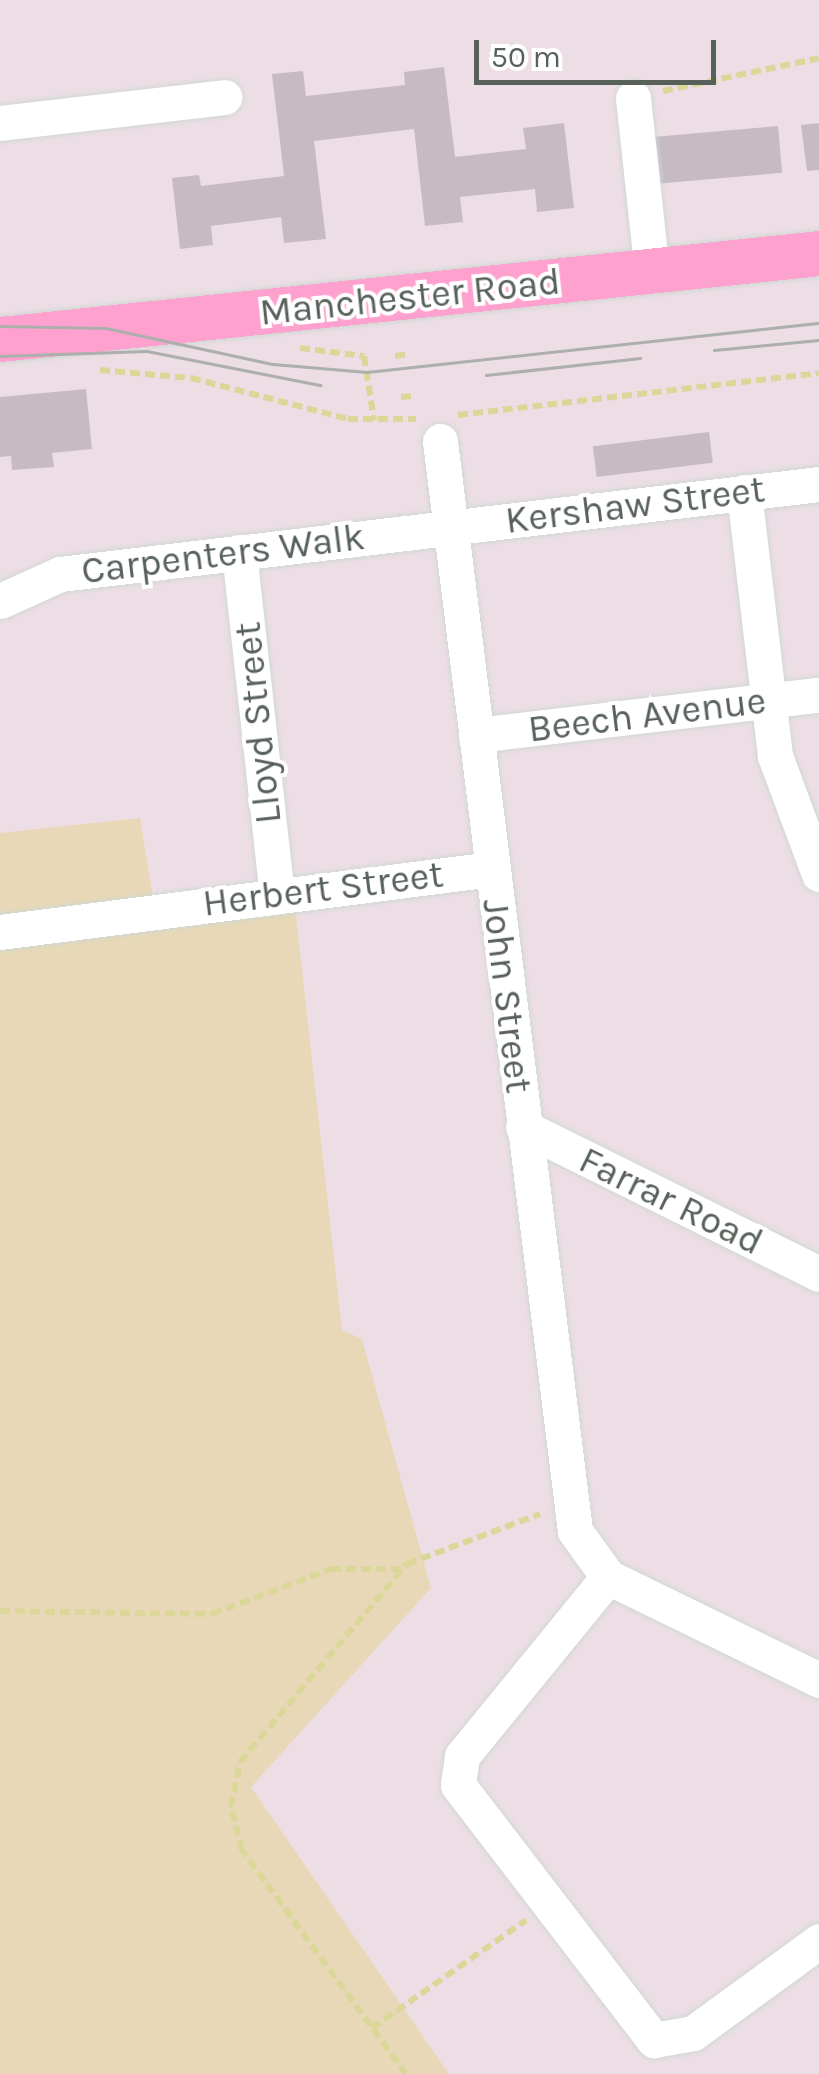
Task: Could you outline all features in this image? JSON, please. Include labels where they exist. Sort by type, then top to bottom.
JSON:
[{"type":"main road","name":"Manchester Road","points":[[0,340],[819,253]]},
{"type":"street","points":[[0,123],[225,97]]},
{"type":"street","points":[[633,98],[652,272]]},
{"type":"street","name":"John Street","points":[[436,425],[571,1510],[582,1550],[608,1577]]},
{"type":"street","name":"Kershaw Street","points":[[450,527],[819,484]]},
{"type":"street","points":[[744,492],[766,701],[783,789],[819,874]]},
{"type":"street","name":"Carpenters Walk","points":[[5,587],[60,574],[450,527]]},
{"type":"street","name":"Lloyd Street","points":[[239,552],[277,894]]},
{"type":"street","name":"Beech Avenue","points":[[476,735],[819,695]]},
{"type":"street","name":"Herbert Street","points":[[0,932],[155,909],[491,869]]},
{"type":"street","name":"Farrar Road","points":[[524,1127],[819,1274]]},
{"type":"street","points":[[819,1680],[608,1577],[462,1756],[458,1773],[547,1906],[654,2040],[693,2033],[819,1942]]},
{"type":"path","points":[[633,98],[819,58]]},
{"type":"path","points":[[55,334],[62,366],[190,378],[374,420],[436,425],[819,373]]},
{"type":"path","points":[[296,347],[364,356],[374,420]]},
{"type":"path","points":[[395,356],[410,354]]},
{"type":"path","points":[[400,397],[414,396]]},
{"type":"path","points":[[0,1611],[212,1614],[331,1568],[402,1568],[571,1510]]},
{"type":"path","points":[[402,1568],[240,1762],[231,1807],[242,1850],[406,2074]]},
{"type":"path","points":[[372,2028],[547,1906]]},
{"type":"shaded area","points":[[140,818],[155,909],[295,906],[342,1330],[362,1339],[431,1588],[251,1787],[449,2074],[0,2074],[0,833]]},
{"type":"building","points":[[444,67],[455,157],[526,149],[523,128],[564,123],[574,208],[537,212],[535,189],[460,197],[463,222],[425,226],[414,129],[314,141],[326,239],[284,243],[281,217],[211,226],[213,245],[180,249],[172,178],[199,175],[201,186],[284,176],[272,74],[303,71],[306,96],[405,85],[404,72]]},
{"type":"building","points":[[819,123],[819,170],[807,171],[801,125]]},
{"type":"building","points":[[778,126],[782,173],[657,184],[652,137]]},
{"type":"building","points":[[86,389],[92,449],[52,453],[54,467],[12,470],[11,456],[0,457],[0,397]]},
{"type":"building","points":[[709,432],[713,463],[597,477],[593,446]]},
{"type":"tram line","points":[[0,326],[106,328],[273,364],[367,372],[819,323]]},
{"type":"tram line","points":[[714,350],[819,340]]},
{"type":"tram line","points":[[0,356],[147,351],[321,385]]},
{"type":"tram line","points":[[486,375],[640,358]]}]
